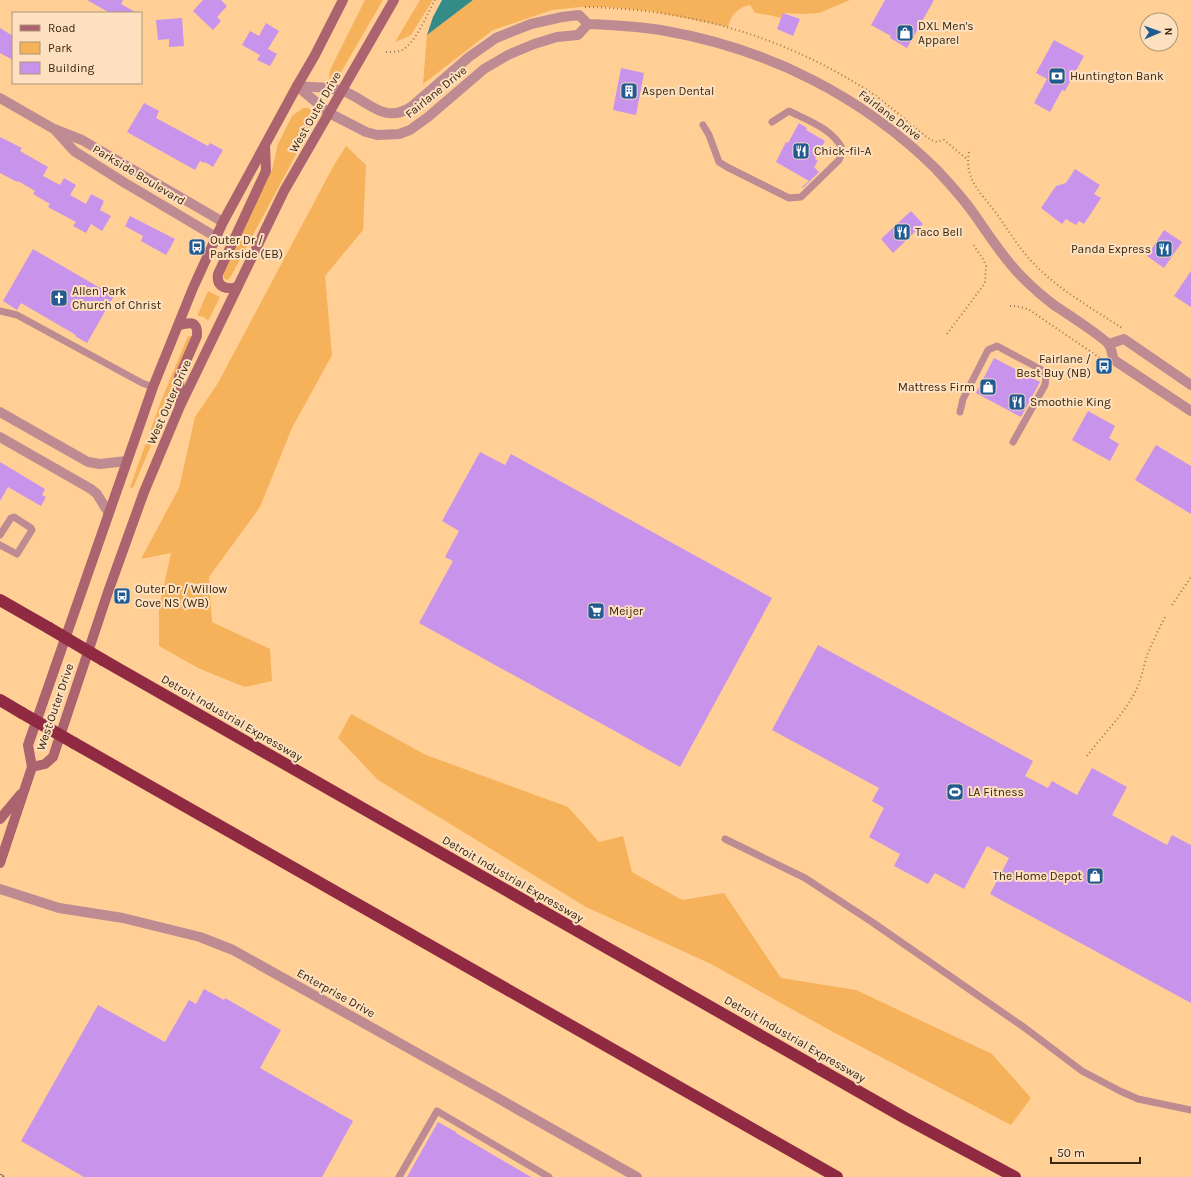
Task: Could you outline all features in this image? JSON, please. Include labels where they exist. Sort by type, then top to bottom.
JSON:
[{"type":"highway","name":"Detroit Industrial Expressway","points":[[0,600],[884,1106],[1015,1177]]},
{"type":"highway","points":[[0,700],[837,1177]]},
{"type":"main road","name":"West Outer Drive","points":[[343,0],[315,55],[223,222],[193,288],[153,387],[128,461],[108,512],[28,745],[31,771],[45,764],[53,757],[108,592],[144,492],[180,406],[284,191],[394,0]]},
{"type":"main road","points":[[237,287],[227,289],[222,287],[219,283],[218,274],[266,171],[265,145]]},
{"type":"main road","points":[[179,325],[192,323],[196,325],[198,329],[197,336],[179,377],[180,406]]},
{"type":"main road","points":[[0,819],[20,795],[31,771]]},
{"type":"main road","points":[[0,863],[31,771]]},
{"type":"street","name":"Fairlane Drive","points":[[297,86],[342,90],[388,114],[404,112],[469,57],[496,38],[531,24],[579,15],[588,24],[664,30],[725,44],[756,54],[787,67],[845,98],[905,141],[936,169],[973,212],[1019,274],[1035,290],[1109,344]]},
{"type":"street","name":"Fairlane Drive","points":[[297,86],[329,113],[366,132],[377,135],[389,135],[404,132],[410,130],[428,117],[484,69],[508,55],[534,44],[557,37],[578,35],[588,24]]},
{"type":"street","name":"Parkside Boulevard","points":[[0,98],[54,129],[82,140],[223,222]]},
{"type":"street","name":"Parkside Boulevard","points":[[54,129],[74,151],[216,237]]},
{"type":"street","points":[[1191,385],[1124,339],[1109,344],[1114,360],[1191,411]]},
{"type":"street","points":[[0,412],[88,462],[100,464],[128,461]]},
{"type":"street","points":[[0,437],[91,488],[97,494],[108,512]]},
{"type":"street","name":"Enterprise Drive","points":[[0,889],[58,908],[123,918],[200,937],[221,945],[462,1078],[637,1177]]},
{"type":"lane","points":[[703,125],[709,135],[719,162],[790,198],[802,197],[839,160],[843,150],[839,142],[826,130],[789,111],[772,122]]},
{"type":"lane","points":[[0,311],[17,315],[142,383],[153,387]]},
{"type":"lane","points":[[960,412],[963,399],[988,350],[997,346],[1042,370],[1046,377],[1045,385],[1013,442]]},
{"type":"lane","points":[[0,535],[11,518],[14,517],[32,530],[17,554],[0,546]]},
{"type":"lane","points":[[725,839],[805,878],[1025,1028],[1082,1072],[1138,1099],[1191,1110]]},
{"type":"lane","points":[[399,1177],[437,1112],[549,1177]]},
{"type":"path","points":[[386,52],[402,50],[410,43],[435,0]]},
{"type":"path","points":[[581,7],[651,11],[693,18],[734,29],[775,43],[837,73],[867,90],[895,110],[931,140],[937,142],[944,140],[968,160]]},
{"type":"path","points":[[969,152],[968,168],[973,182],[1018,244],[1037,266],[1059,286],[1125,330]]},
{"type":"path","points":[[946,334],[985,284],[986,266],[972,243]]},
{"type":"path","points":[[1172,605],[1191,577]]},
{"type":"path","points":[[1087,756],[1114,723],[1138,686],[1155,636],[1165,617]]},
{"type":"green space","points":[[365,0],[383,0],[337,79],[333,82],[330,81],[329,78],[332,67]]},
{"type":"green space","points":[[420,0],[433,0],[411,35],[395,42]]},
{"type":"green space","points":[[473,0],[850,0],[819,13],[783,13],[781,18],[755,13],[750,5],[738,10],[735,13],[728,27],[651,11],[609,7],[581,7],[552,10],[493,30],[423,84],[427,35]]},
{"type":"green space","points":[[303,108],[308,108],[316,113],[315,119],[230,278],[227,280],[224,278],[223,274],[263,186],[272,170],[278,144],[292,116]]},
{"type":"green space","points":[[346,146],[366,165],[363,230],[325,276],[332,355],[292,428],[260,507],[209,577],[212,622],[270,649],[272,681],[245,687],[200,669],[159,646],[159,608],[171,553],[141,559],[179,488],[195,417],[218,383],[334,165]]},
{"type":"green space","points":[[208,291],[220,297],[208,321],[204,317],[198,316],[198,314]]},
{"type":"green space","points":[[188,336],[193,337],[179,365],[173,394],[133,488],[130,487],[161,401]]},
{"type":"green space","points":[[351,714],[426,755],[568,807],[599,842],[623,836],[632,872],[682,900],[724,893],[781,978],[856,990],[992,1054],[1031,1098],[1011,1125],[833,1032],[711,964],[586,907],[378,780],[338,738]]},
{"type":"water","points":[[442,0],[473,0],[427,35],[433,17]]},
{"type":"building","points":[[87,0],[123,0],[121,4],[135,12],[108,12]]},
{"type":"building","points":[[203,0],[221,0],[227,6],[217,17],[221,21],[213,30],[193,11]]},
{"type":"building","points":[[885,0],[934,0],[907,48],[890,38],[891,36],[871,25]]},
{"type":"building","points":[[783,13],[800,19],[793,36],[777,29]]},
{"type":"building","points":[[182,18],[184,46],[169,47],[169,39],[158,40],[156,20]]},
{"type":"building","points":[[266,23],[279,31],[268,49],[277,54],[270,66],[257,60],[260,55],[242,45],[250,31],[259,36]]},
{"type":"building","points":[[0,28],[12,35],[12,59],[0,53]]},
{"type":"building","name":"Huntington Bank","points":[[1054,40],[1084,56],[1065,91],[1062,90],[1050,112],[1034,103],[1047,79],[1036,73]]},
{"type":"building","name":"Aspen Dental","points":[[621,68],[644,73],[636,115],[613,110]]},
{"type":"building","points":[[144,103],[159,111],[156,118],[208,146],[210,143],[223,150],[213,167],[200,161],[195,170],[127,132]]},
{"type":"building","name":"Chick-fil-A","points":[[799,123],[807,128],[806,130],[825,141],[815,159],[818,161],[814,167],[819,172],[803,188],[802,187],[809,181],[776,162],[786,142],[788,143]]},
{"type":"building","points":[[0,137],[22,148],[20,151],[48,167],[43,176],[60,185],[64,178],[76,185],[70,195],[86,204],[91,194],[104,201],[100,210],[111,216],[102,231],[91,224],[86,233],[73,226],[76,222],[48,207],[50,204],[33,194],[35,191],[0,173]]},
{"type":"building","points":[[1075,169],[1100,185],[1094,194],[1101,198],[1084,224],[1079,221],[1076,225],[1066,219],[1062,224],[1041,208],[1056,186],[1066,183]]},
{"type":"building","name":"Taco Bell","points":[[911,211],[923,224],[893,253],[881,239]]},
{"type":"building","points":[[130,216],[175,239],[166,255],[141,241],[143,236],[125,226]]},
{"type":"building","name":"Panda Express","points":[[1164,230],[1182,242],[1164,268],[1147,256]]},
{"type":"building","name":"Allen Park Church of Christ","points":[[33,249],[102,289],[103,287],[115,294],[87,343],[21,303],[17,310],[3,301]]},
{"type":"building","points":[[1191,271],[1191,307],[1174,296]]},
{"type":"building","points":[[994,358],[1040,382],[1021,417],[976,393]]},
{"type":"building","points":[[1088,411],[1115,426],[1109,438],[1119,444],[1110,461],[1072,440]]},
{"type":"building","points":[[1156,445],[1191,466],[1191,514],[1135,480]]},
{"type":"building","name":"Meijer","points":[[480,452],[505,465],[511,454],[772,598],[680,767],[419,623],[453,561],[445,557],[459,531],[442,521]]},
{"type":"building","points":[[0,462],[45,489],[42,495],[46,497],[41,506],[8,487],[0,501]]},
{"type":"building","points":[[818,645],[1033,761],[1025,776],[1048,788],[1052,781],[1077,795],[1092,768],[1127,787],[1112,815],[1167,845],[1172,835],[1191,845],[1191,1003],[990,894],[1009,858],[987,846],[964,889],[935,873],[928,884],[894,866],[900,854],[869,837],[884,808],[872,801],[879,788],[772,730]]},
{"type":"building","points":[[204,989],[224,1000],[225,998],[281,1030],[260,1068],[353,1121],[322,1177],[84,1177],[21,1141],[98,1005],[165,1042],[189,1000],[196,1004]]},
{"type":"building","points":[[438,1122],[456,1132],[531,1177],[407,1177]]},
{"type":"place","name":"DXL Men's Apparel","points":[[905,33]]},
{"type":"place","name":"Huntington Bank","points":[[1057,76]]},
{"type":"place","name":"Aspen Dental","points":[[629,91]]},
{"type":"place","name":"Chick-fil-A","points":[[801,151]]},
{"type":"place","name":"Taco Bell","points":[[902,232]]},
{"type":"place","name":"Outer Dr / Parkside (EB)","points":[[197,247]]},
{"type":"place","name":"Panda Express","points":[[1164,249]]},
{"type":"place","name":"Allen Park Church of Christ","points":[[59,298]]},
{"type":"place","name":"Fairlane / Best Buy (NB)","points":[[1104,366]]},
{"type":"place","name":"Mattress Firm","points":[[988,387]]},
{"type":"place","name":"Smoothie King","points":[[1017,402]]},
{"type":"place","name":"Outer Dr / Willow Cove NS (WB)","points":[[122,596]]},
{"type":"place","name":"Meijer","points":[[596,611]]},
{"type":"place","name":"LA Fitness","points":[[955,792]]},
{"type":"place","name":"The Home Depot","points":[[1095,876]]}]
